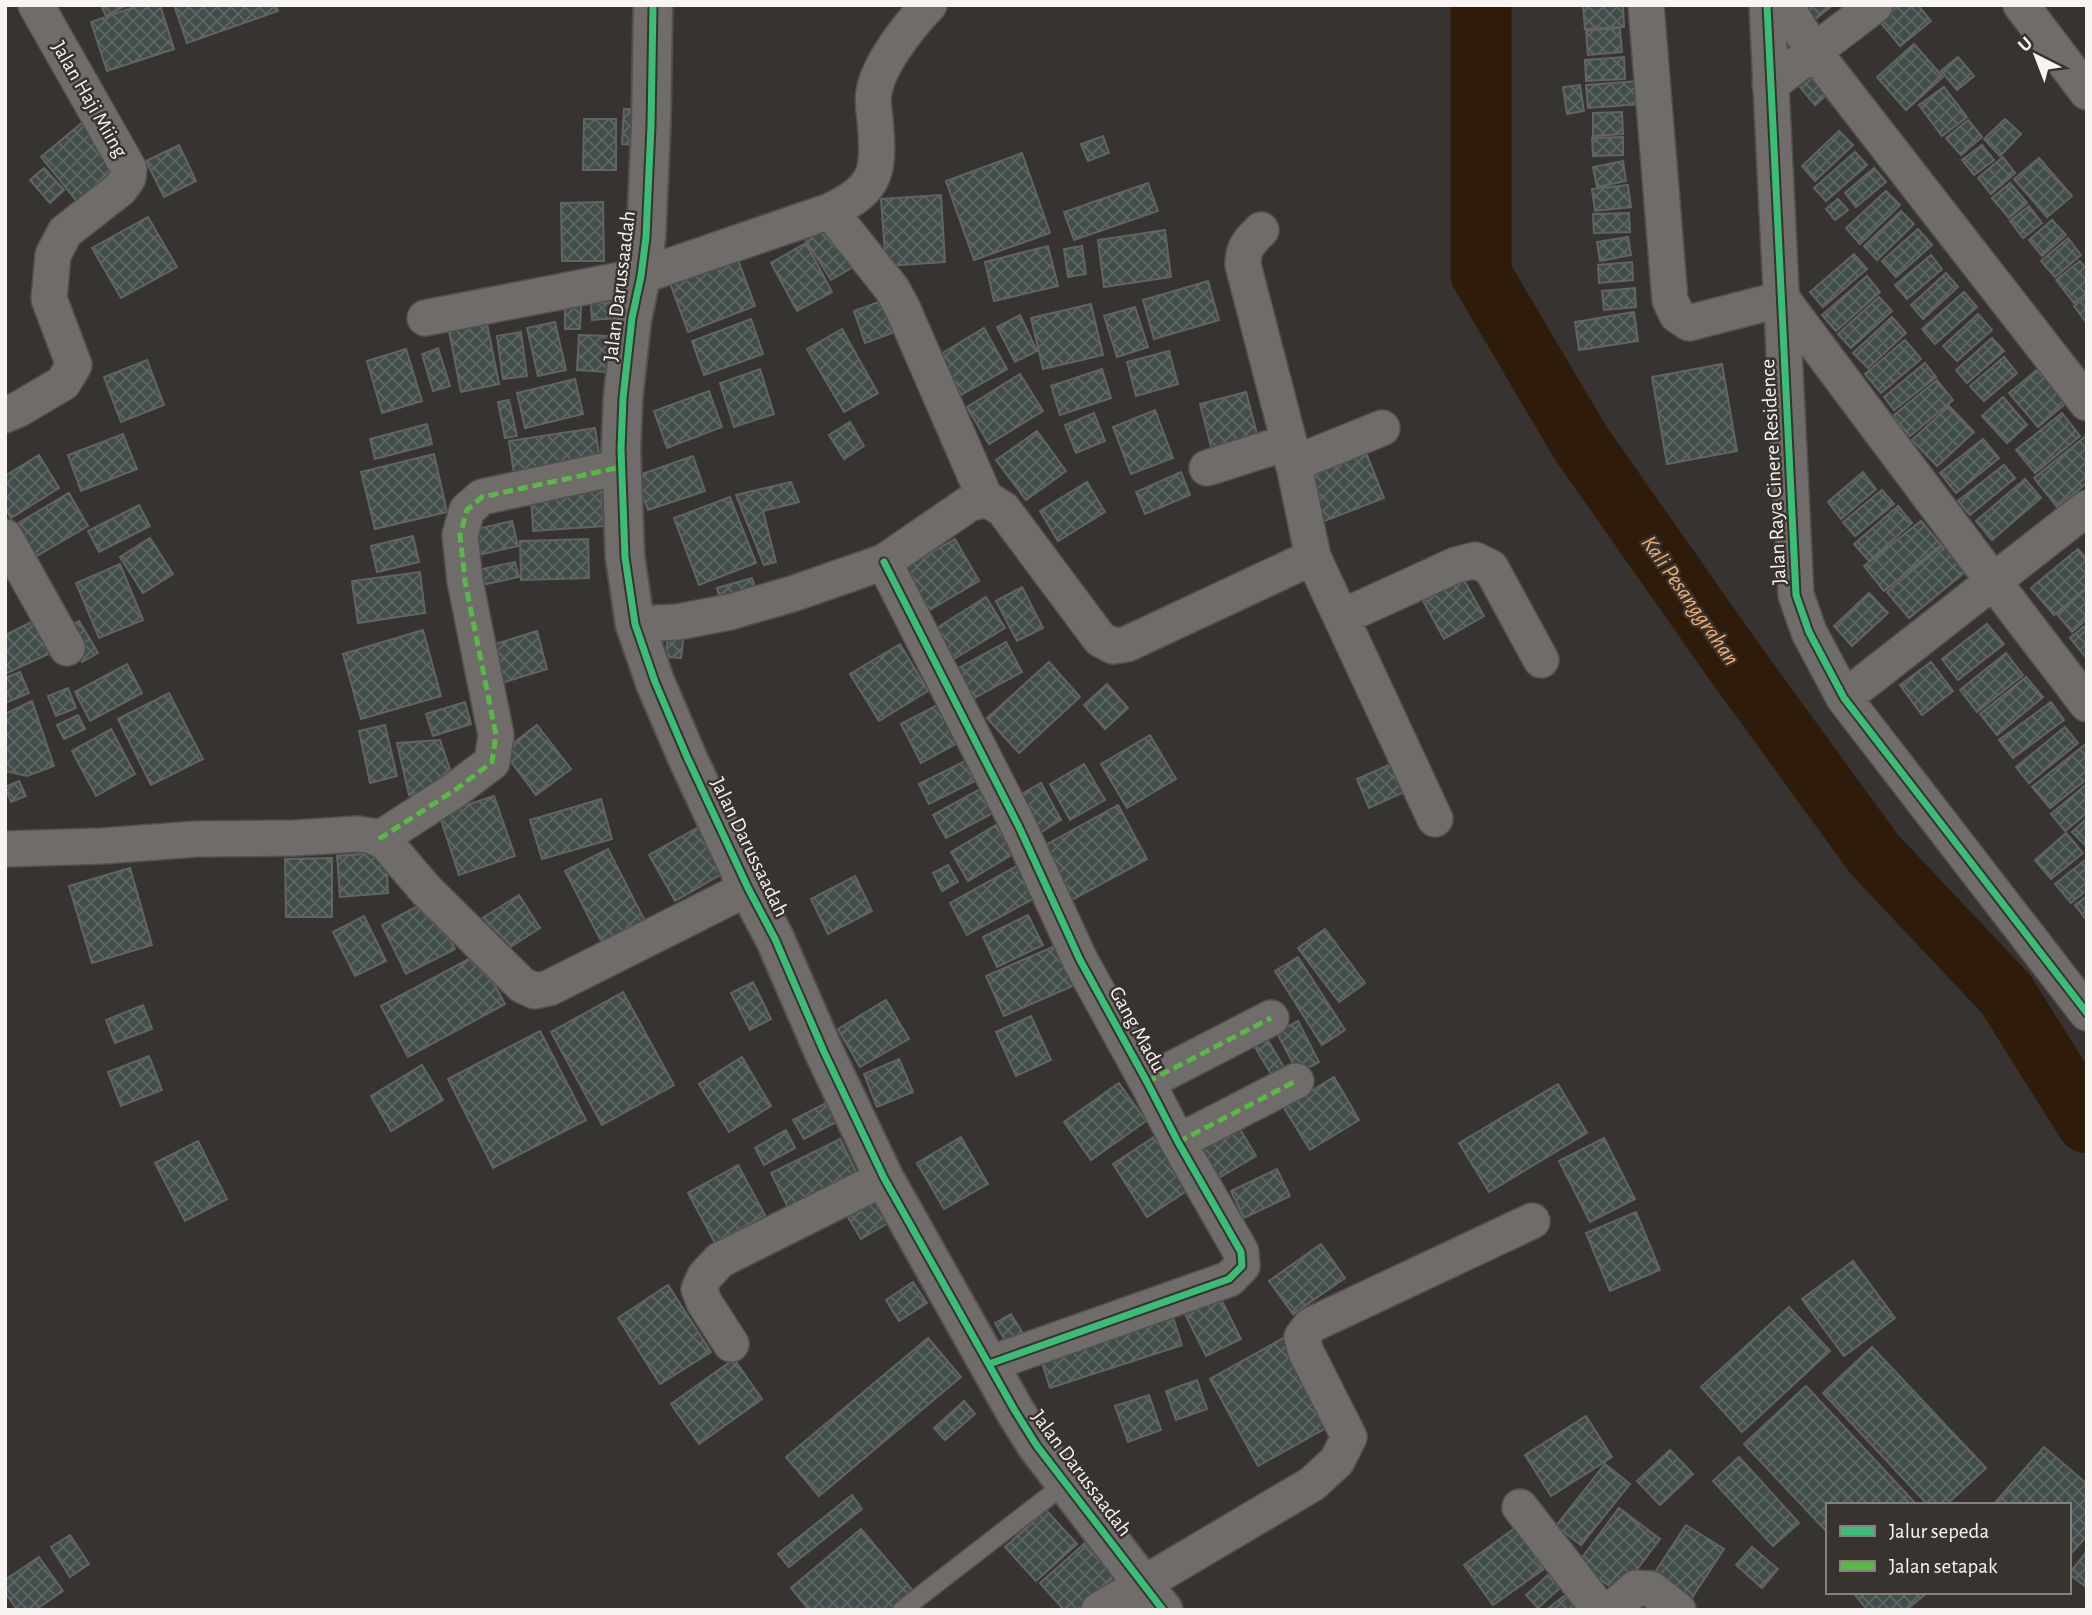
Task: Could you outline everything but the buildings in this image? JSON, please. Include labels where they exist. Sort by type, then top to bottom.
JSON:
[{"type":"street","name":"Jalan Haji Miing","points":[[5,415],[19,410],[63,383],[74,365],[48,299],[53,255],[65,232],[120,189],[128,178],[130,169],[36,5]]},
{"type":"street","name":"Jalan Darussaadah","points":[[653,5],[649,188],[641,276],[632,318],[623,398],[621,467],[625,557],[635,624],[655,682],[884,1178],[1037,1446],[1154,1597]]},
{"type":"street","points":[[425,318],[641,276],[830,211],[859,195],[877,167],[873,92],[880,74],[903,35],[929,5]]},
{"type":"street","points":[[1646,5],[1670,300],[1677,314],[1689,323],[1782,299],[2087,704]]},
{"type":"street","name":"Jalan Raya Cinere Residence","points":[[1767,5],[1796,595],[1809,632],[1844,698],[2087,1013]]},
{"type":"street","points":[[1785,5],[1814,52],[2087,403]]},
{"type":"street","points":[[1770,85],[1875,5]]},
{"type":"street","points":[[2021,5],[2087,92]]},
{"type":"street","points":[[830,211],[892,289],[902,307],[985,498],[1003,509],[1100,639],[1113,646],[1127,644],[1313,557]]},
{"type":"street","points":[[1261,230],[1248,243],[1243,253],[1243,265],[1291,453],[1313,557],[1435,820]]},
{"type":"street","points":[[1207,468],[1291,453],[1382,428]]},
{"type":"street","points":[[379,839],[455,790],[492,762],[496,735],[465,581],[460,535],[467,510],[482,496],[621,467]]},
{"type":"street","points":[[635,624],[678,622],[730,612],[884,562],[967,505],[985,498]]},
{"type":"street","points":[[1844,698],[2087,508]]},
{"type":"street","points":[[5,537],[67,648]]},
{"type":"street","points":[[1342,617],[1456,565],[1475,560],[1491,568],[1541,660]]},
{"type":"street","name":"Gang Madu","points":[[884,562],[1014,815],[1080,960],[1241,1252],[1242,1266],[1229,1279],[989,1364]]},
{"type":"street","points":[[5,849],[103,846],[195,839],[358,834],[372,836],[384,842],[426,890],[522,985],[535,991],[549,988],[748,888]]},
{"type":"street","points":[[1147,1082],[1271,1018]]},
{"type":"street","points":[[1178,1142],[1297,1081]]},
{"type":"street","points":[[731,1343],[704,1302],[699,1289],[705,1276],[720,1261],[884,1178]]},
{"type":"street","points":[[1099,1610],[1154,1597],[1312,1484],[1337,1461],[1349,1437],[1306,1352],[1302,1337],[1311,1325],[1532,1221]]},
{"type":"street","points":[[1520,1507],[1600,1610]]},
{"type":"street","points":[[1611,1610],[1636,1588],[1651,1589],[1678,1610]]},
{"type":"lane","points":[[902,1610],[1066,1483]]},
{"type":"waterway","name":"Kali Pesanggrahan","points":[[1481,5],[1481,274],[1580,442],[1733,660],[1874,854],[2006,994],[2087,1123]]},
{"type":"marked path","points":[[379,839],[455,790],[492,762],[496,735],[465,581],[460,535],[467,510],[482,497],[621,467]]},
{"type":"marked path","points":[[1147,1082],[1271,1018]]},
{"type":"marked path","points":[[1178,1142],[1296,1081]]},
{"type":"cycle path","points":[[653,5],[646,237],[632,318],[623,398],[621,449],[625,557],[635,624],[655,682],[687,757],[748,888],[775,939],[824,1052],[884,1178],[1037,1446],[1163,1610]]},
{"type":"cycle path","points":[[1767,5],[1796,595],[1809,632],[1844,698],[2087,1013]]},
{"type":"cycle path","points":[[884,562],[1019,827],[1080,960],[1241,1252],[1242,1266],[1229,1279],[989,1364]]}]
